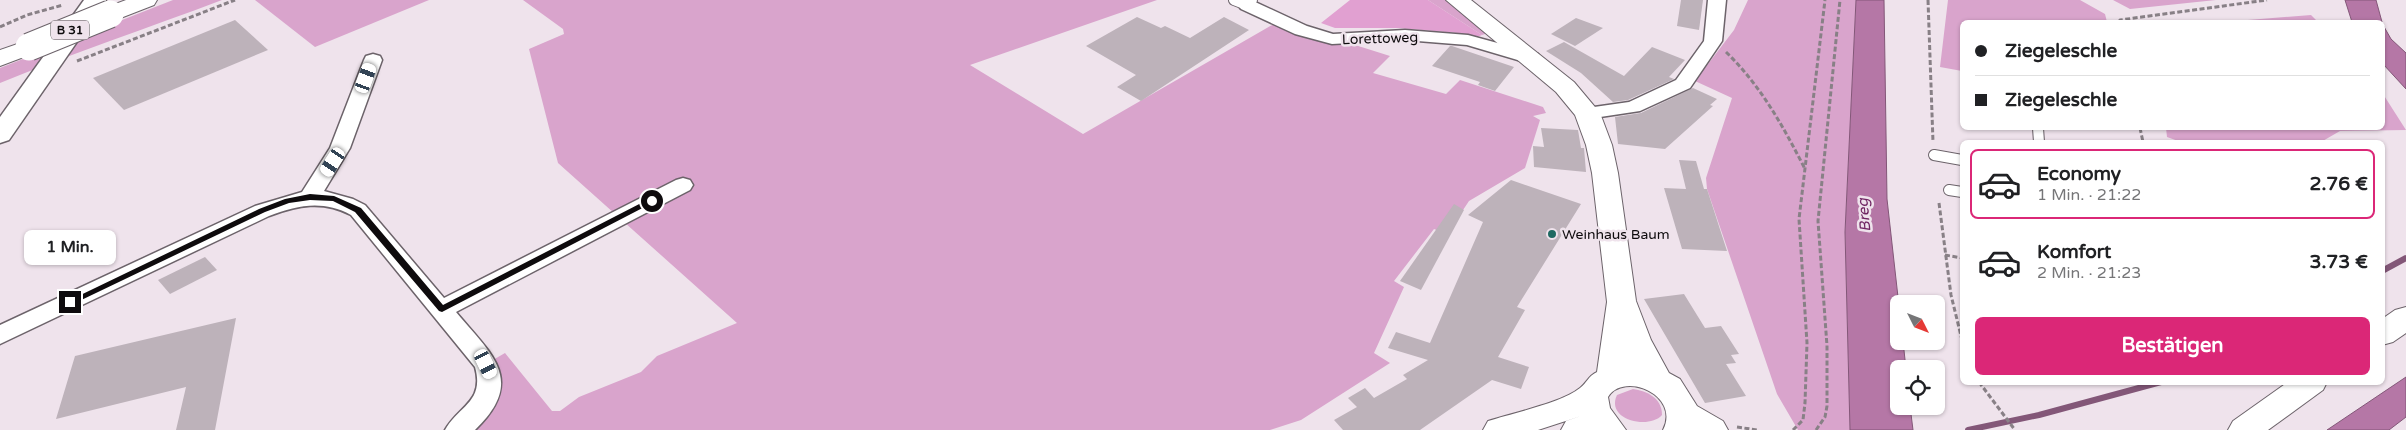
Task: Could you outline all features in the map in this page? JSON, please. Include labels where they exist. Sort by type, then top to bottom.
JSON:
[{"type":"main road","name":"B 31","points":[[0,58],[29,47],[100,5],[146,0]]},
{"type":"main road","points":[[1457,0],[1565,87],[1587,113],[1599,145],[1606,173],[1621,301],[1615,362],[1602,386],[1594,410],[1599,419],[1610,430]]},
{"type":"main road","points":[[1621,301],[1636,340],[1658,381]]},
{"type":"main road","points":[[2385,332],[2406,318]]},
{"type":"main road","points":[[1498,430],[1570,407],[1602,386],[1628,374],[1640,375],[1658,381],[1676,396],[1682,422],[1719,428]]},
{"type":"main road","points":[[2244,430],[2308,385]]},
{"type":"main road","points":[[1577,430],[1586,428],[1610,430]]},
{"type":"street","points":[[1587,113],[1633,107],[1683,84],[1713,40],[1717,0]]},
{"type":"street","name":"Lorettoweg","points":[[1244,2],[1301,30],[1332,39],[1406,35],[1468,40],[1531,58]]},
{"type":"street","points":[[0,135],[47,66],[100,5]]},
{"type":"street","points":[[310,197],[340,148],[373,60]]},
{"type":"street","points":[[442,309],[683,185]]},
{"type":"street","points":[[0,335],[262,210],[288,201],[310,197],[334,198],[358,210],[486,364],[491,375],[490,388],[483,404],[469,422],[458,430]]},
{"type":"lane","points":[[1934,155],[1960,160]]},
{"type":"lane","points":[[1949,190],[1960,192]]},
{"type":"path","points":[[47,66],[67,64],[95,55],[235,0]]},
{"type":"path","points":[[1793,430],[1803,420],[1806,403],[1806,343],[1799,219],[1824,0]]},
{"type":"path","points":[[1816,430],[1828,406],[1827,346],[1818,221],[1840,0]]},
{"type":"path","points":[[1928,0],[1934,155]]},
{"type":"path","points":[[2120,20],[2267,0]]},
{"type":"path","points":[[0,27],[27,15],[58,6],[100,5]]},
{"type":"path","points":[[1713,40],[1735,60],[1754,83],[1781,121],[1805,169]]},
{"type":"path","points":[[1939,200],[1951,295],[1960,332]]},
{"type":"path","points":[[1945,255],[1960,258]]},
{"type":"path","points":[[1981,385],[2015,430]]},
{"type":"path","points":[[1719,428],[1757,430]]},
{"type":"shaded area","points":[[173,0],[222,0],[0,83],[0,68]]},
{"type":"shaded area","points":[[255,0],[429,0],[315,47]]},
{"type":"shaded area","points":[[523,0],[1157,0],[970,65],[1083,134],[1279,21],[1390,56],[1373,73],[1446,94],[1460,80],[1543,107],[1546,113],[1533,116],[1540,120],[1525,168],[1469,201],[1447,234],[1434,229],[1394,281],[1404,287],[1374,353],[1390,363],[1301,420],[1270,430],[458,430],[469,422],[486,364],[505,353],[552,411],[560,411],[579,397],[641,372],[657,356],[737,323],[558,163],[529,49],[564,34],[563,29]]},
{"type":"shaded area","points":[[1350,0],[1428,0],[1482,35],[1477,37],[1458,33],[1398,28],[1335,28],[1321,23]]},
{"type":"shaded area","points":[[1428,0],[1446,0],[1488,33],[1482,35]]},
{"type":"shaded area","points":[[1748,0],[1856,0],[1845,232],[1850,430],[1798,430],[1777,394],[1707,189],[1706,178],[1732,98],[1695,81],[1734,30]]},
{"type":"shaded area","points":[[1948,0],[2080,0],[2105,14],[2106,20],[1960,20],[1960,71],[1940,67]]},
{"type":"shaded area","points":[[2113,0],[2216,0],[2130,9]]},
{"type":"shaded area","points":[[2311,15],[2316,20],[2248,20]]},
{"type":"shaded area","points":[[2385,97],[2406,130],[2340,131],[2324,140],[2175,140],[2167,137],[2166,130],[2385,130]]},
{"type":"shaded area","points":[[1633,389],[1653,396],[1659,404],[1662,415],[1648,422],[1639,422],[1630,420],[1617,411],[1615,404],[1617,395]]},
{"type":"water","name":"Breg","points":[[1856,0],[1884,0],[1887,199],[1898,295],[1890,295],[1890,350],[1904,350],[1905,360],[1890,360],[1890,415],[1911,415],[1913,430],[1850,430],[1845,232]]},
{"type":"water","points":[[2345,0],[2376,0],[2381,20],[2351,20]]},
{"type":"water","points":[[2385,28],[2391,39],[2406,53],[2406,89],[2385,66]]},
{"type":"water","points":[[2406,377],[2406,417],[2389,430],[2327,430]]},
{"type":"building","points":[[1681,0],[1703,0],[1699,30],[1677,26]]},
{"type":"building","points":[[1137,17],[1161,28],[1165,26],[1190,38],[1224,17],[1249,30],[1141,101],[1117,87],[1136,75],[1086,46]]},
{"type":"building","points":[[1576,18],[1603,28],[1575,46],[1551,34]]},
{"type":"building","points":[[235,20],[268,50],[124,110],[93,78]]},
{"type":"building","points":[[1564,42],[1624,76],[1652,47],[1685,60],[1669,77],[1674,79],[1628,100],[1613,102],[1581,73],[1546,51]]},
{"type":"building","points":[[1450,46],[1514,67],[1495,91],[1478,85],[1480,82],[1432,66]]},
{"type":"building","points":[[1693,88],[1717,99],[1710,105],[1713,106],[1665,149],[1618,144],[1615,117],[1641,113]]},
{"type":"building","points":[[1541,128],[1578,130],[1581,148],[1584,148],[1586,172],[1534,167],[1533,146],[1544,147]]},
{"type":"building","points":[[1679,160],[1696,161],[1704,189],[1707,189],[1727,251],[1682,249],[1664,188],[1686,189]]},
{"type":"building","points":[[1511,180],[1581,204],[1517,307],[1525,310],[1498,357],[1529,367],[1521,389],[1492,380],[1420,430],[1343,430],[1334,420],[1357,407],[1348,398],[1365,388],[1374,398],[1407,379],[1403,375],[1428,360],[1388,348],[1396,332],[1430,343],[1483,222],[1468,215]]},
{"type":"building","points":[[1454,204],[1464,210],[1421,290],[1400,281]]},
{"type":"building","points":[[205,257],[217,270],[170,294],[158,280]]},
{"type":"building","points":[[1684,294],[1705,328],[1721,326],[1739,354],[1731,355],[1736,363],[1726,364],[1746,396],[1705,403],[1644,299]]},
{"type":"building","points":[[236,318],[215,430],[176,430],[186,387],[56,419],[75,356]]},
{"type":"waterway","points":[[2385,269],[2406,258]]},
{"type":"waterway","points":[[1968,430],[2039,415],[2150,385]]},
{"type":"place","name":"Weinhaus Baum","points":[[1552,234]]},
{"type":"route","points":[[70,302],[262,210],[288,201],[310,197],[334,198],[358,210],[442,309],[652,201]]}]
